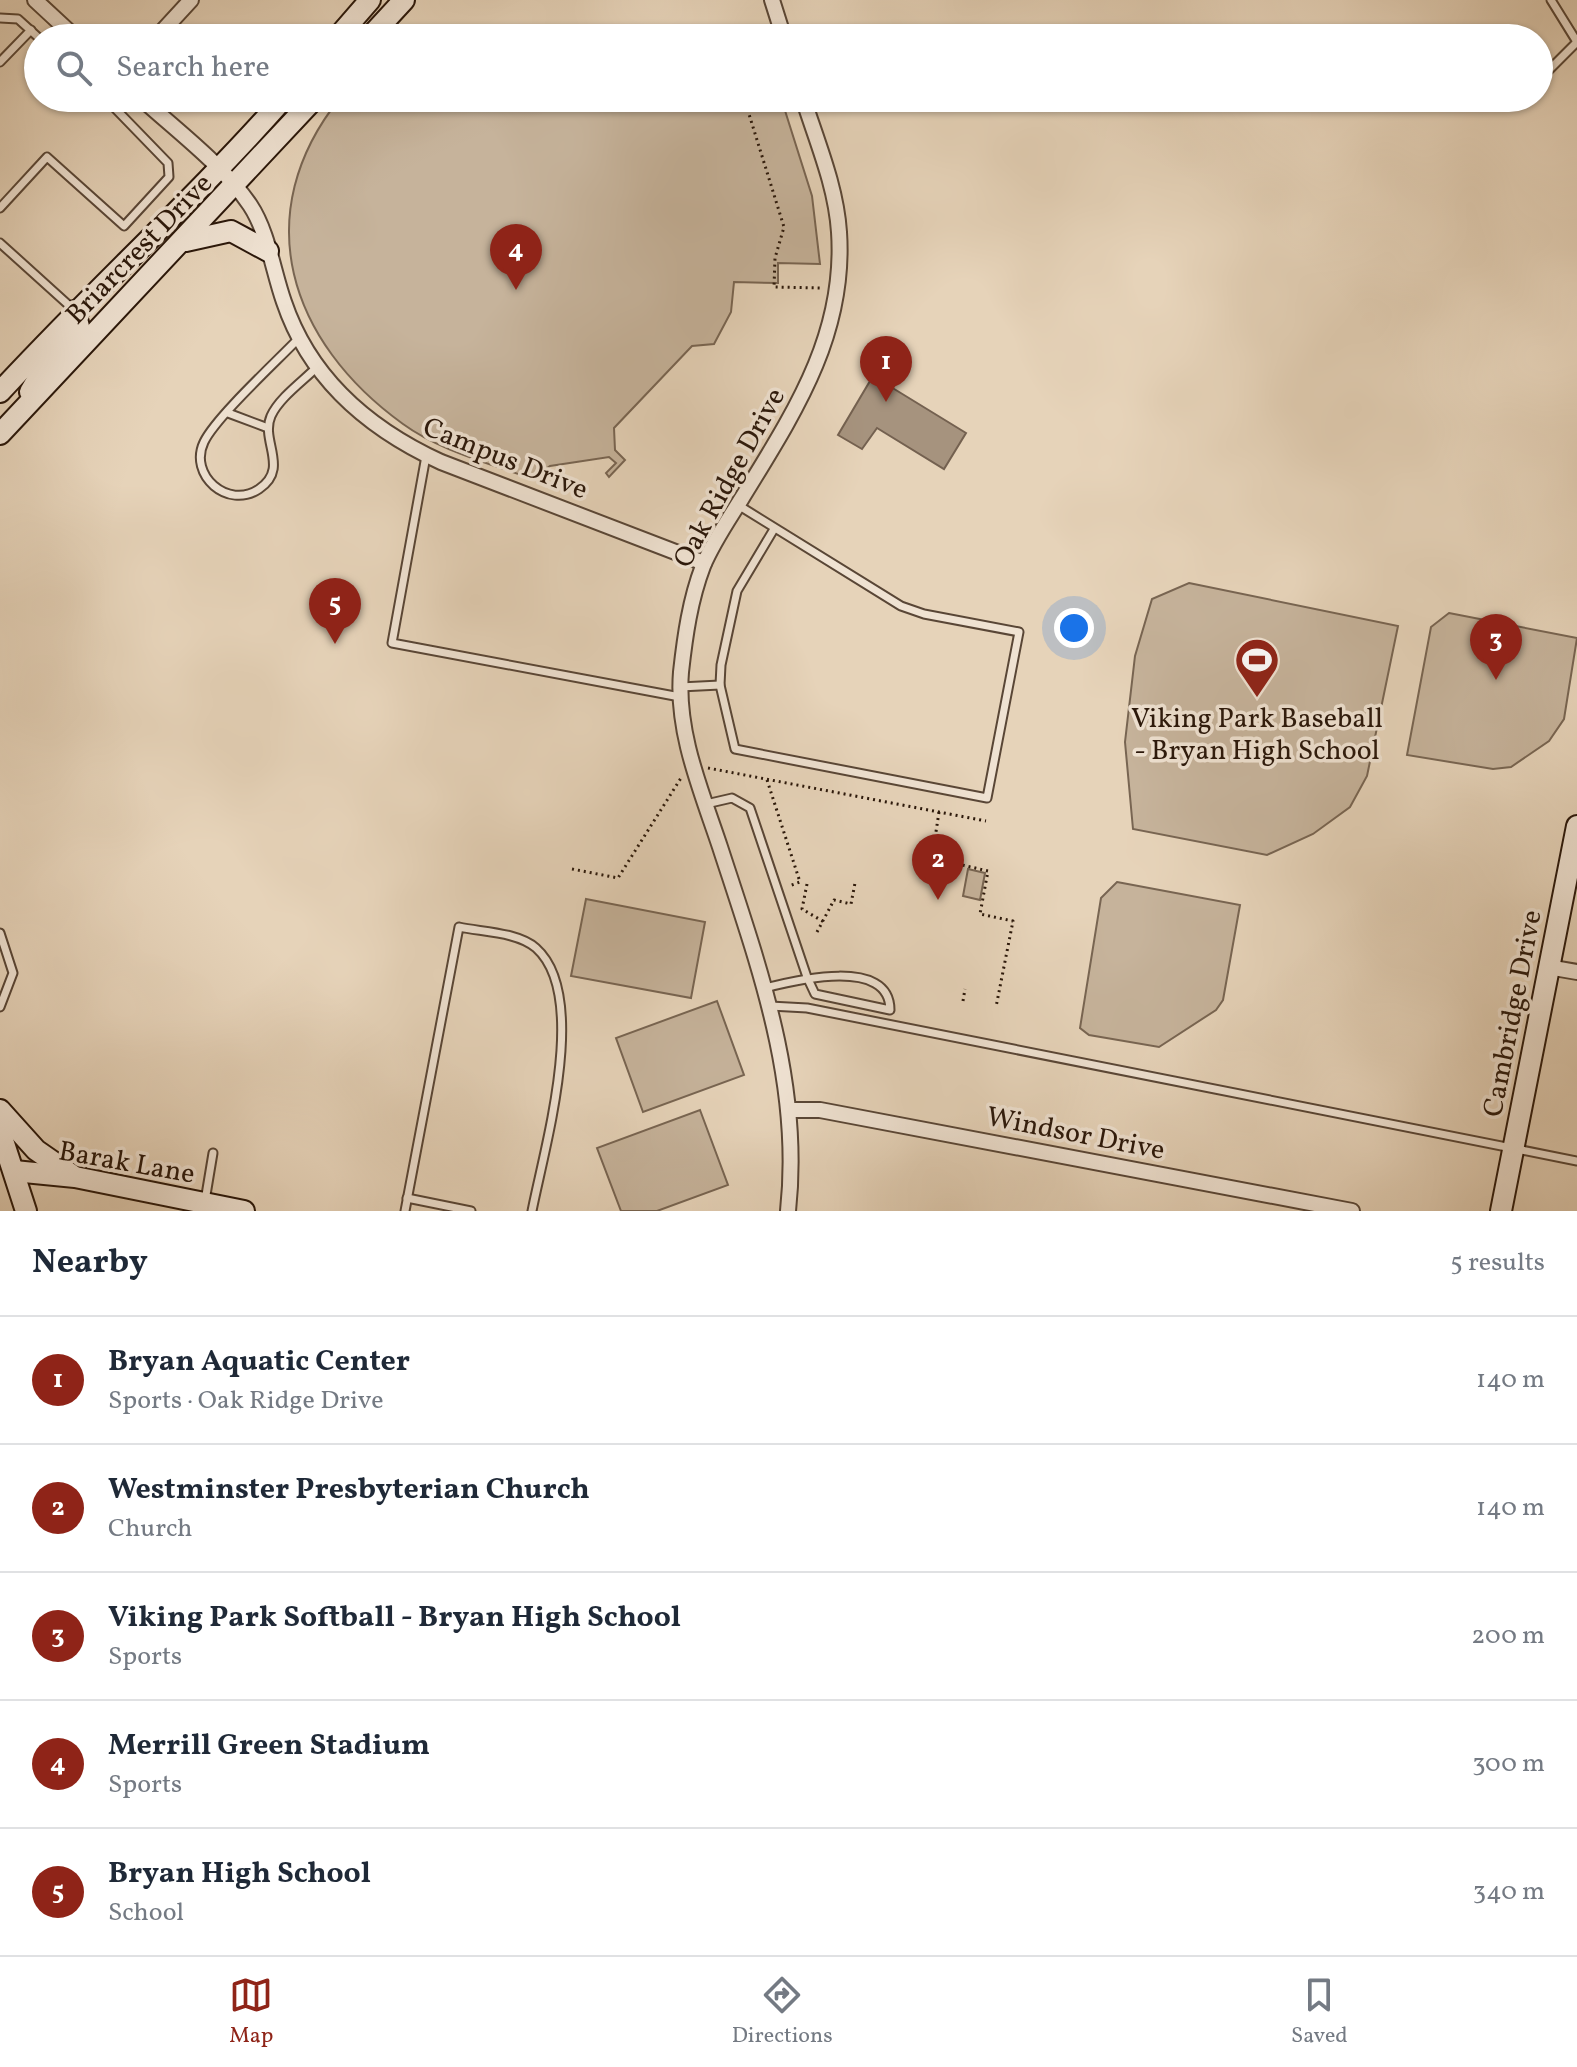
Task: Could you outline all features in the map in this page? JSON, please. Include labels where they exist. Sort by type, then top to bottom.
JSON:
[{"type":"main road","points":[[349,24],[370,0]]},
{"type":"main road","points":[[382,24],[404,0]]},
{"type":"main road","name":"Briarcrest Drive","points":[[0,391],[75,311],[220,171],[272,112]]},
{"type":"main road","name":"Briarcrest Drive","points":[[7,427],[302,112]]},
{"type":"main road","points":[[182,242],[231,231],[268,251]]},
{"type":"main road","points":[[7,427],[47,363],[79,327],[75,311]]},
{"type":"main road","name":"Cambridge Drive","points":[[1501,1211],[1577,826]]},
{"type":"main road","points":[[0,1110],[36,1150],[75,1177]]},
{"type":"main road","points":[[0,1131],[7,1171],[26,1211]]},
{"type":"main road","name":"Barak Lane","points":[[7,1171],[75,1177],[163,1199],[244,1211]]},
{"type":"street","points":[[35,0],[61,24]]},
{"type":"street","points":[[169,24],[191,0]]},
{"type":"street","points":[[772,0],[780,24]]},
{"type":"street","name":"Campus Drive","points":[[156,112],[220,171],[253,211],[299,338],[317,367],[361,415],[426,456],[704,563]]},
{"type":"street","name":"Oak Ridge Drive","points":[[788,1211],[790,1110],[782,1052],[765,988],[687,746],[680,692],[687,624],[704,563],[812,379],[828,338],[838,297],[837,214],[807,112]]},
{"type":"street","points":[[1548,967],[1577,972]]},
{"type":"street","name":"Windsor Drive","points":[[790,1110],[820,1110],[1352,1211]]},
{"type":"lane","points":[[1551,0],[1577,42],[1553,66]]},
{"type":"lane","points":[[0,18],[18,19],[24,24]]},
{"type":"lane","points":[[0,62],[24,37]]},
{"type":"lane","points":[[0,208],[47,157],[124,226],[169,177],[168,163],[119,112]]},
{"type":"lane","points":[[0,243],[75,311]]},
{"type":"lane","points":[[299,338],[210,431],[201,456],[206,478],[225,494],[247,495],[267,481],[275,462],[268,428],[273,412],[317,367]]},
{"type":"lane","points":[[228,413],[268,428]]},
{"type":"lane","points":[[426,456],[392,643],[680,692],[720,685]]},
{"type":"lane","points":[[738,505],[910,611],[1019,632],[987,798],[735,749],[720,685],[737,591],[774,529]]},
{"type":"lane","points":[[706,804],[732,798],[750,808],[807,977],[819,996],[890,1010],[889,994],[880,984],[828,974],[807,977],[765,988]]},
{"type":"lane","points":[[405,1211],[459,927],[517,938],[532,945],[544,957],[559,998],[563,1027],[560,1065],[532,1211]]},
{"type":"lane","points":[[0,933],[13,973],[0,1007]]},
{"type":"lane","points":[[770,1006],[807,1008],[1577,1161]]},
{"type":"lane","points":[[205,1204],[213,1153]]},
{"type":"lane","points":[[407,1198],[471,1211]]},
{"type":"path","points":[[748,112],[784,227],[775,258],[774,287],[823,288]]},
{"type":"path","points":[[707,768],[986,821]]},
{"type":"path","points":[[572,869],[618,878],[676,781],[684,776]]},
{"type":"path","points":[[767,780],[800,882],[778,889]]},
{"type":"path","points":[[939,812],[932,858],[988,871],[980,914],[1013,921],[996,1007]]},
{"type":"path","points":[[817,932],[834,900],[851,904],[855,883]]},
{"type":"path","points":[[807,884],[802,909],[824,922]]},
{"type":"path","points":[[963,1001],[965,989]]},
{"type":"shaded area","points":[[331,112],[785,112],[812,196],[820,264],[778,263],[778,283],[734,282],[731,312],[714,344],[692,346],[614,428],[615,450],[625,460],[609,477],[606,473],[616,463],[609,457],[550,466],[532,479],[449,449],[417,433],[364,391],[332,355],[308,315],[294,274],[289,231],[295,186],[311,142]]},
{"type":"shaded area","points":[[873,376],[966,433],[944,469],[877,428],[862,449],[838,435]]},
{"type":"shaded area","name":"Viking Park Baseball - Bryan High School","points":[[1189,583],[1398,626],[1367,776],[1350,807],[1313,834],[1267,855],[1133,829],[1125,742],[1135,656],[1152,599]]},
{"type":"shaded area","points":[[1449,613],[1577,638],[1564,719],[1549,741],[1511,767],[1493,769],[1407,755],[1431,627]]},
{"type":"shaded area","points":[[968,869],[985,873],[980,900],[963,896]]},
{"type":"shaded area","points":[[1117,882],[1240,905],[1223,1000],[1216,1010],[1159,1047],[1089,1035],[1080,1028],[1101,898]]},
{"type":"shaded area","points":[[586,899],[705,922],[691,998],[571,976]]},
{"type":"shaded area","points":[[717,1001],[744,1075],[643,1112],[616,1038]]},
{"type":"shaded area","points":[[700,1110],[728,1185],[657,1211],[621,1211],[597,1148]]},
{"type":"place","name":"Merrill Green Stadium","points":[[516,290]]},
{"type":"place","name":"Bryan Aquatic Center","points":[[886,402]]},
{"type":"place","name":"Bryan High School","points":[[335,644]]},
{"type":"place","name":"Viking Park Softball - Bryan High School","points":[[1496,680]]},
{"type":"place","name":"Viking Park Baseball - Bryan High School","points":[[1257,699]]},
{"type":"place","name":"Westminster Presbyterian Church","points":[[938,900]]}]
